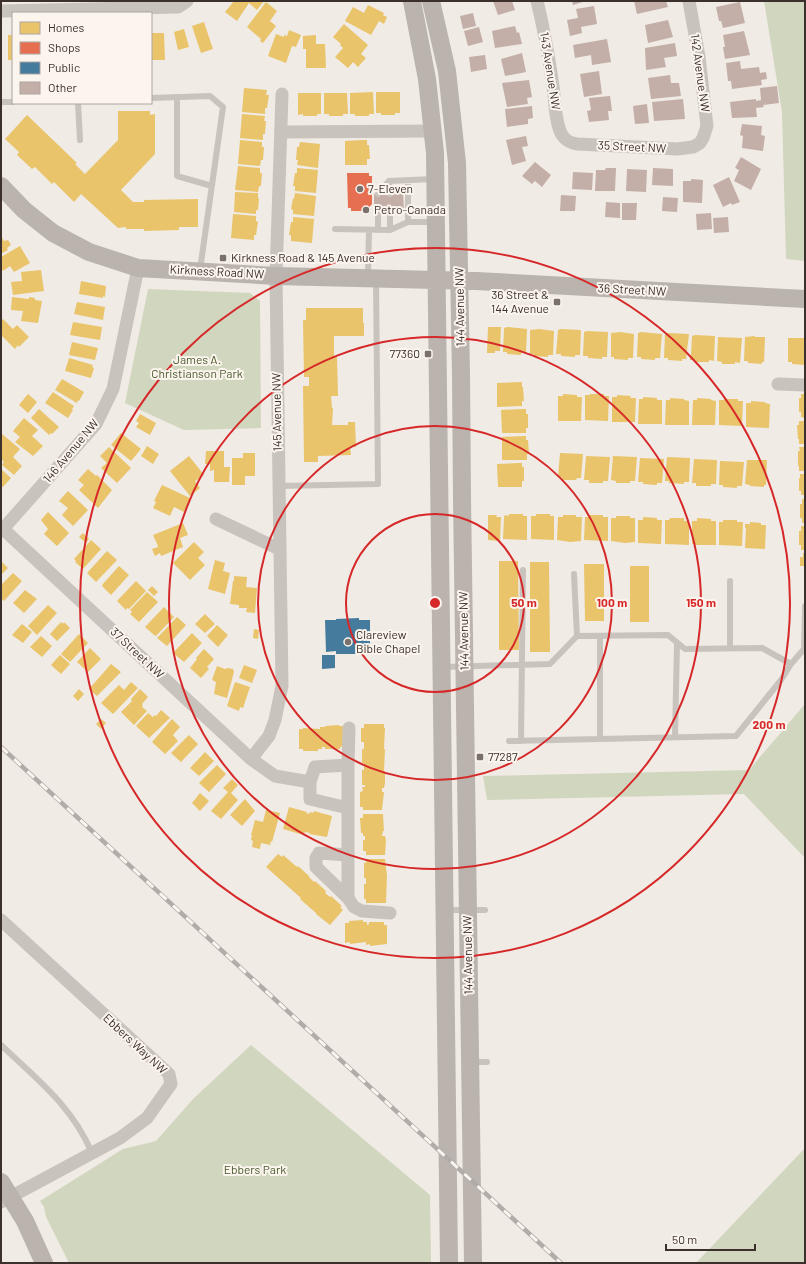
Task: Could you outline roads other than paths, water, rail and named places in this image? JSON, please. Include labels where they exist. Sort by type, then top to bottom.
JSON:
[{"type":"main road","name":"144 Avenue NW","points":[[412,1],[426,79],[434,153],[435,179],[449,1263]]},
{"type":"main road","name":"144 Avenue NW","points":[[431,1],[447,71],[457,162],[464,667],[476,910],[478,1062],[473,1263]]},
{"type":"main road","name":"Kirkness Road NW","points":[[1,186],[24,210],[53,233],[89,252],[138,268],[276,276],[459,281]]},
{"type":"main road","name":"36 Street NW","points":[[459,281],[805,299]]},
{"type":"main road","points":[[1,1182],[6,1199],[34,1240],[44,1263]]},
{"type":"street","points":[[1,11],[19,8],[178,7],[187,1]]},
{"type":"street","name":"143 Avenue NW","points":[[536,1],[550,70],[558,124],[565,139]]},
{"type":"street","name":"142 Avenue NW","points":[[689,1],[699,57],[707,118],[705,132],[700,143]]},
{"type":"street","name":"145 Avenue NW","points":[[251,759],[269,736],[275,720],[282,686],[276,276],[282,94]]},
{"type":"street","points":[[281,132],[432,132]]},
{"type":"street","name":"35 Street NW","points":[[565,139],[571,143],[577,144],[677,149],[693,147],[700,143]]},
{"type":"street","name":"146 Avenue NW","points":[[2,528],[96,424],[113,389],[138,268]]},
{"type":"street","points":[[778,384],[805,385]]},
{"type":"street","points":[[216,519],[279,549]]},
{"type":"street","name":"37 Street NW","points":[[2,528],[251,759],[275,776],[310,782]]},
{"type":"street","points":[[348,898],[349,728]]},
{"type":"street","points":[[348,765],[315,767],[310,782],[310,799],[348,808]]},
{"type":"street","points":[[348,855],[319,853],[316,858],[316,867],[348,898],[354,907],[362,911],[390,913]]},
{"type":"street","name":"Ebbers Way NW","points":[[1,920],[169,1074],[172,1084],[147,1118],[120,1138],[6,1199]]},
{"type":"lane","points":[[152,98],[210,96],[223,107],[200,271]]},
{"type":"lane","points":[[177,97],[177,176],[212,186]]},
{"type":"lane","points":[[1,102],[12,102]]},
{"type":"lane","points":[[78,104],[80,140]]},
{"type":"lane","points":[[378,194],[389,181],[435,179]]},
{"type":"lane","points":[[408,180],[408,222]]},
{"type":"lane","points":[[389,181],[390,194]]},
{"type":"lane","points":[[378,210],[378,230]]},
{"type":"lane","points":[[390,210],[390,230]]},
{"type":"lane","points":[[335,229],[390,230],[408,222],[435,222]]},
{"type":"lane","points":[[278,486],[378,484],[372,279],[369,230]]},
{"type":"lane","points":[[521,740],[523,570]]},
{"type":"lane","points":[[574,574],[577,636]]},
{"type":"lane","points":[[730,581],[730,648]]},
{"type":"lane","points":[[509,741],[736,736],[804,649],[805,606]]},
{"type":"lane","points":[[442,666],[464,667],[550,664],[577,636],[668,635],[685,649],[762,648],[791,664]]},
{"type":"lane","points":[[600,636],[600,739]]},
{"type":"lane","points":[[675,737],[677,642]]},
{"type":"lane","points":[[444,910],[476,910]]},
{"type":"lane","points":[[1,1045],[58,1100],[78,1127],[92,1153]]},
{"type":"railway","points":[[1,747],[561,1263]]},
{"type":"place","name":"7-Eleven","points":[[360,189]]},
{"type":"place","name":"Petro-Canada","points":[[366,210]]},
{"type":"place","name":"Kirkness Road & 145 Avenue","points":[[223,258]]},
{"type":"place","name":"36 Street & 144 Avenue","points":[[557,302]]},
{"type":"place","name":"77360","points":[[428,354]]},
{"type":"place","name":"Clareview Bible Chapel","points":[[348,642]]},
{"type":"place","name":"77287","points":[[480,757]]},
{"type":"park label","name":"James A. Christianson Park","points":[[197,367]]},
{"type":"park label","name":"Ebbers Park","points":[[255,1170]]}]
